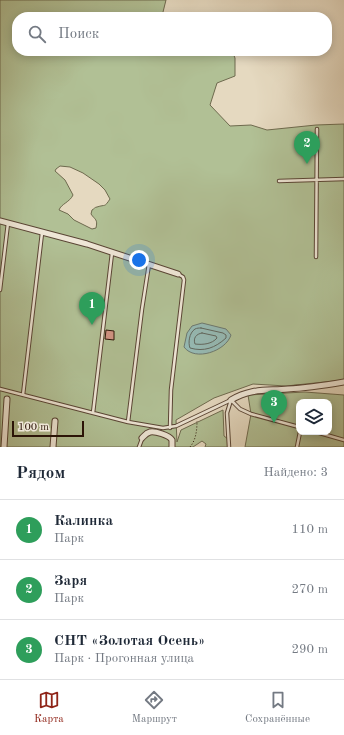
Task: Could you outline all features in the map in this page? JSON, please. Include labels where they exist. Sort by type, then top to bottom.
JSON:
[{"type":"street","points":[[0,221],[87,244],[178,274]]},
{"type":"street","points":[[231,400],[243,393],[252,391],[290,389],[344,382]]},
{"type":"street","points":[[4,447],[7,399]]},
{"type":"street","points":[[53,447],[55,421]]},
{"type":"street","points":[[142,438],[148,432],[165,435],[172,441],[172,447]]},
{"type":"lane","points":[[316,257],[317,130]]},
{"type":"lane","points":[[279,181],[344,179]]},
{"type":"lane","points":[[0,290],[8,223]]},
{"type":"lane","points":[[23,395],[42,232]]},
{"type":"lane","points":[[93,413],[112,252]]},
{"type":"lane","points":[[128,422],[148,264]]},
{"type":"lane","points":[[170,428],[171,390],[184,280],[183,277],[178,274]]},
{"type":"lane","points":[[0,389],[128,422],[163,428],[176,426],[231,400]]},
{"type":"lane","points":[[231,400],[250,414],[296,426]]},
{"type":"lane","points":[[229,447],[226,413],[231,400]]},
{"type":"lane","points":[[297,447],[299,435]]},
{"type":"lane","points":[[326,435],[344,440]]},
{"type":"lane","points":[[139,447],[142,438]]},
{"type":"path","points":[[190,447],[197,431],[197,416]]},
{"type":"green space","points":[[0,0],[166,0],[163,12],[12,12],[12,56],[234,56],[235,76],[217,83],[210,105],[230,126],[251,125],[267,130],[344,124],[344,380],[286,386],[253,384],[214,398],[176,420],[177,442],[181,430],[223,410],[224,436],[228,439],[229,447],[205,447],[206,444],[202,441],[193,447],[0,447]],"holes":[[[60,166],[70,167],[83,173],[99,184],[105,190],[110,199],[106,205],[96,207],[92,210],[91,214],[96,220],[97,225],[96,228],[92,229],[59,210],[73,195],[65,180],[55,171],[56,169]]]},
{"type":"green space","points":[[305,392],[344,395],[344,447],[245,447],[251,414],[248,395]]},
{"type":"water","points":[[202,323],[226,329],[231,335],[228,341],[217,350],[210,353],[195,354],[184,347],[187,333],[192,326]]},
{"type":"building","points":[[305,136],[313,136],[313,143],[305,143]]},
{"type":"building","points":[[106,330],[114,331],[114,340],[105,339]]},
{"type":"place","name":"Заря","points":[[307,164]]},
{"type":"place","name":"Калинка","points":[[92,325]]},
{"type":"place","name":"СНТ «Золотая Осень»","points":[[274,423]]}]
